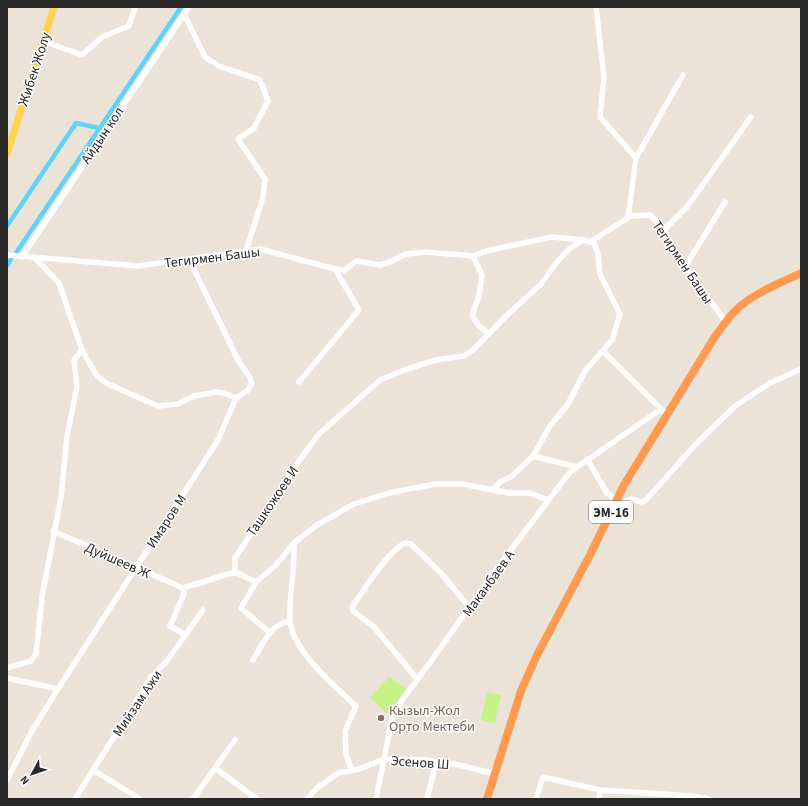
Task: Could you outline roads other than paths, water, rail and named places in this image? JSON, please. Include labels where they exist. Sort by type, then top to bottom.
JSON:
[{"type":"highway","name":"ЭМ-16","points":[[487,799],[521,691],[537,655],[664,412],[714,338],[736,310],[748,300],[801,273]]},
{"type":"main road","name":"Жибек Жолу","points":[[7,154],[54,7]]},
{"type":"street","points":[[43,41],[82,55],[102,37],[129,26],[135,7]]},
{"type":"street","name":"Айдын кол","points":[[22,257],[189,7]]},
{"type":"street","points":[[596,7],[604,78],[600,117],[636,158]]},
{"type":"street","points":[[184,14],[205,57],[219,66],[260,80],[268,101],[254,128],[238,139],[265,179],[263,197],[246,251]]},
{"type":"street","points":[[628,218],[636,158],[683,75]]},
{"type":"street","points":[[663,231],[687,208],[751,118]]},
{"type":"street","points":[[685,267],[725,202]]},
{"type":"street","name":"Тегирмен Башы","points":[[590,242],[631,216],[650,214],[663,231],[685,267],[726,322]]},
{"type":"street","points":[[335,269],[345,270],[356,261],[380,265],[412,253],[426,252],[473,256],[486,251],[552,237],[583,240],[594,243],[598,254],[600,274],[620,314],[612,340],[585,371],[568,404],[550,426],[533,456],[512,476],[500,482],[494,489]]},
{"type":"street","name":"Ташкожоев И","points":[[235,572],[235,558],[301,458],[319,434],[380,380],[406,369],[446,357],[464,356],[472,351],[541,284],[556,262],[570,248],[583,240]]},
{"type":"street","name":"Тегирмен Башы","points":[[7,255],[138,266],[260,249],[335,269]]},
{"type":"street","points":[[473,256],[482,275],[478,296],[472,315],[479,326],[489,334]]},
{"type":"street","points":[[35,258],[58,283],[82,350],[97,376],[108,384],[158,406],[178,404],[194,396],[210,393],[224,393],[236,398]]},
{"type":"street","name":"Имаров М","points":[[7,780],[32,731],[58,689],[218,440],[236,398],[248,390],[252,384],[250,378],[238,360],[189,259]]},
{"type":"street","points":[[299,382],[359,310],[335,269]]},
{"type":"street","points":[[7,668],[31,661],[36,654],[53,531],[61,497],[68,436],[77,387],[74,360],[82,350]]},
{"type":"street","points":[[603,351],[664,412]]},
{"type":"street","points":[[607,521],[626,501],[631,499],[642,502],[646,500],[695,445],[735,406],[770,383],[801,369]]},
{"type":"street","name":"Маканбаев А","points":[[376,799],[392,719],[402,700],[548,500],[570,472],[664,412]]},
{"type":"street","points":[[533,456],[577,467]]},
{"type":"street","points":[[587,460],[606,493],[617,500]]},
{"type":"street","points":[[270,633],[241,608],[256,582],[274,566],[294,543],[317,525],[354,504],[389,493],[435,484],[462,484],[529,494],[548,500]]},
{"type":"street","name":"Дуйшеев Ж","points":[[53,531],[182,588]]},
{"type":"street","points":[[294,543],[290,621],[295,637],[312,663],[356,706],[345,731],[346,754],[352,770]]},
{"type":"street","points":[[418,679],[374,627],[353,611],[352,607],[371,580],[399,546],[405,543],[411,544],[441,573],[469,607]]},
{"type":"street","points":[[186,635],[170,626],[184,594],[182,588],[235,572],[256,582]]},
{"type":"street","name":"Мийзам Ажи","points":[[75,799],[152,676],[168,661],[203,610]]},
{"type":"street","points":[[253,660],[270,633],[283,622],[290,621]]},
{"type":"street","points":[[7,678],[58,689]]},
{"type":"street","points":[[193,799],[235,740]]},
{"type":"street","name":"Эсенов Ш","points":[[307,799],[317,788],[338,773],[352,770],[384,759],[459,765],[495,774]]},
{"type":"street","points":[[427,799],[436,762]]},
{"type":"street","points":[[215,768],[257,799]]},
{"type":"street","points":[[94,770],[140,799]]},
{"type":"street","points":[[536,799],[543,777],[600,790],[709,799]]},
{"type":"street","points":[[600,790],[600,799]]},
{"type":"waterway","points":[[16,253],[181,7]]},
{"type":"waterway","points":[[7,226],[76,123],[99,128]]},
{"type":"waterway","points":[[7,266],[11,259]]},
{"type":"place","name":"Кызыл-Жол Орто Мектеби","points":[[381,718]]}]
